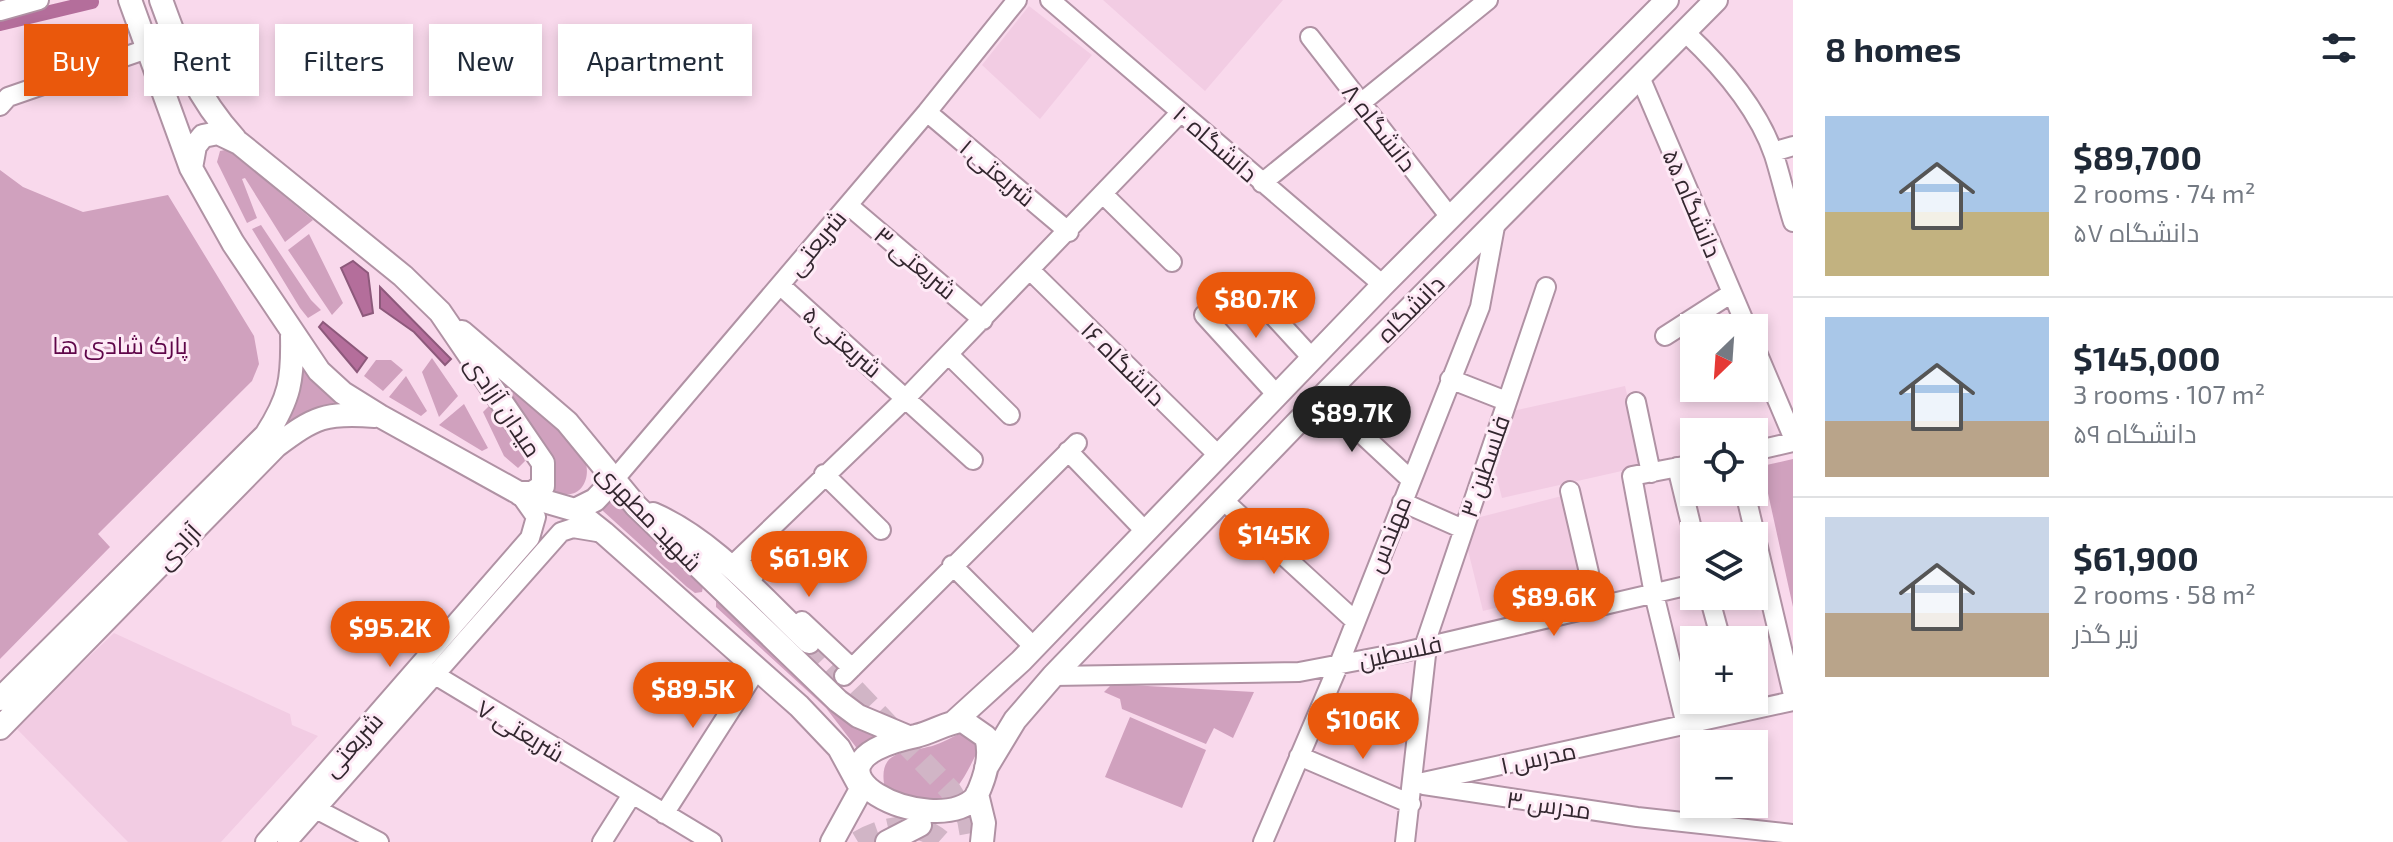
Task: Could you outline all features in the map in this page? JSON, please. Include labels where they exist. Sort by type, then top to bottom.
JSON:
[{"type":"main road","points":[[130,0],[144,40]]},
{"type":"main road","points":[[161,0],[188,74],[211,112],[239,143]]},
{"type":"main road","name":"دانشگاه","points":[[954,722],[1034,647],[1276,394],[1667,0]]},
{"type":"main road","name":"دانشگاه","points":[[986,768],[1015,720],[1053,676],[1322,397],[1716,0]]},
{"type":"main road","points":[[164,96],[191,168]]},
{"type":"main road","name":"میدان آزادی","points":[[218,133],[239,143],[403,276],[440,312],[543,463],[543,486],[532,493],[519,493],[380,416],[343,393],[319,371],[292,336],[233,243],[191,168],[195,146],[203,136],[218,133]]},
{"type":"main road","name":"شهید مطهری","points":[[440,312],[567,422],[636,506],[838,701],[858,716],[908,737]]},
{"type":"main road","name":"آزادی","points":[[0,699],[266,435],[283,409],[293,379],[292,336]]},
{"type":"main road","name":"آزادی","points":[[0,728],[276,446],[314,419],[345,413],[380,416]]},
{"type":"main road","points":[[575,510],[595,500],[613,481]]},
{"type":"main road","name":"شهید مطهری","points":[[519,493],[575,510],[604,533],[824,730],[839,748],[859,787]]},
{"type":"main road","points":[[636,506],[674,523],[725,564],[809,642]]},
{"type":"main road","points":[[692,612],[716,585]]},
{"type":"main road","points":[[832,842],[859,787],[859,775],[870,756],[886,743],[963,721],[986,737],[989,753],[986,768],[977,794],[963,813],[948,820],[920,825],[887,842]]},
{"type":"main road","points":[[859,787],[885,816],[920,825]]},
{"type":"main road","points":[[977,794],[984,823],[982,842]]},
{"type":"street","points":[[0,11],[39,0]]},
{"type":"street","name":"شریعتی","points":[[613,481],[927,112],[1017,0]]},
{"type":"street","name":"دانشگاه ۱۰","points":[[1050,0],[1383,285]]},
{"type":"street","points":[[1262,183],[1488,0]]},
{"type":"street","points":[[1686,33],[1712,58],[1746,102],[1773,152],[1793,222]]},
{"type":"street","name":"دانشگاه ۸","points":[[1310,37],[1450,217]]},
{"type":"street","points":[[0,106],[8,97],[144,50]]},
{"type":"street","name":"دانشگاه ۵۵","points":[[1640,77],[1741,314]]},
{"type":"street","name":"شریعتی ۱","points":[[927,112],[1069,232]]},
{"type":"street","points":[[1145,531],[1072,447],[848,672],[738,560],[949,355],[1181,112]]},
{"type":"street","points":[[1773,152],[1793,146]]},
{"type":"street","points":[[1104,195],[1172,262]]},
{"type":"street","name":"شریعتی ۳","points":[[848,205],[983,320]]},
{"type":"street","name":"مهندس","points":[[1263,842],[1339,664],[1482,299],[1496,220]]},
{"type":"street","name":"دانشگاه ۱۶","points":[[1031,271],[1218,455]]},
{"type":"street","name":"شریعتی ۵","points":[[780,285],[973,460]]},
{"type":"street","name":"فلسطین ۳","points":[[1405,842],[1414,784],[1426,647],[1546,287]]},
{"type":"street","points":[[1665,336],[1732,293]]},
{"type":"street","points":[[1268,310],[1312,358]]},
{"type":"street","points":[[1204,315],[1276,394]]},
{"type":"street","points":[[949,355],[1010,415]]},
{"type":"street","points":[[1450,379],[1506,401]]},
{"type":"street","points":[[1768,379],[1793,439],[1768,447]]},
{"type":"street","points":[[1322,397],[1410,479]]},
{"type":"street","points":[[1636,402],[1654,594],[1686,725]]},
{"type":"street","points":[[1642,474],[1680,467]]},
{"type":"street","points":[[824,474],[881,530]]},
{"type":"street","points":[[1570,491],[1597,607]]},
{"type":"street","name":"شریعتی","points":[[265,842],[428,671],[530,538],[536,517],[519,493]]},
{"type":"street","points":[[1223,500],[1354,620]]},
{"type":"street","points":[[1402,502],[1463,529]]},
{"type":"street","points":[[287,842],[428,671],[561,532],[573,528],[604,533]]},
{"type":"street","points":[[952,565],[1034,647]]},
{"type":"street","name":"فلسطین","points":[[1053,676],[1299,672],[1426,647],[1680,588]]},
{"type":"street","points":[[1768,605],[1793,695]]},
{"type":"street","points":[[664,814],[757,669]]},
{"type":"street","name":"شریعتی ۷","points":[[428,671],[609,783],[712,842]]},
{"type":"street","name":"مدرس ۱","points":[[1768,703],[1793,701]]},
{"type":"street","name":"مدرس ۱","points":[[1414,784],[1686,725],[1717,714]]},
{"type":"street","points":[[1299,756],[1411,804]]},
{"type":"street","name":"مدرس ۳","points":[[1414,784],[1637,817],[1793,834]]},
{"type":"street","points":[[602,842],[631,796]]},
{"type":"street","points":[[316,809],[379,842]]},
{"type":"shaded area","points":[[1103,0],[1283,0],[1205,91]]},
{"type":"shaded area","points":[[1029,6],[1092,55],[1040,119],[982,65]]},
{"type":"shaded area","points":[[353,261],[368,273],[373,313],[363,316],[341,268]]},
{"type":"shaded area","points":[[380,287],[451,359],[445,365],[414,332],[380,308]]},
{"type":"shaded area","points":[[323,322],[367,358],[357,372],[319,327]]},
{"type":"shaded area","points":[[1625,386],[1644,466],[1502,498],[1493,463],[1504,413]]},
{"type":"shaded area","points":[[1562,496],[1584,586],[1483,611],[1461,522]]},
{"type":"shaded area","points":[[114,633],[290,714],[292,725],[318,736],[221,842],[128,842],[15,727]]},
{"type":"green space","points":[[225,150],[313,220],[285,242],[245,178],[242,179],[257,218],[247,223],[217,162],[220,151]]},
{"type":"green space","name":"پارک شادی ها","points":[[0,170],[23,187],[83,212],[168,195],[254,336],[259,364],[252,381],[98,534],[110,547],[0,659]]},
{"type":"green space","points":[[261,225],[311,300],[321,310],[308,318],[252,229]]},
{"type":"green space","points":[[309,234],[343,303],[332,315],[288,250]]},
{"type":"green space","points":[[477,356],[550,417],[575,443],[583,455],[587,473],[582,487],[576,492],[561,493],[552,489],[549,455],[543,441]]},
{"type":"green space","points":[[432,358],[458,396],[439,417],[422,372]]},
{"type":"green space","points":[[376,360],[391,360],[403,370],[383,391],[364,376]]},
{"type":"green space","points":[[299,363],[341,405],[307,412],[278,432],[299,389]]},
{"type":"green space","points":[[406,376],[427,411],[421,416],[389,397]]},
{"type":"green space","points":[[464,404],[488,448],[482,451],[439,425]]},
{"type":"green space","points":[[491,404],[522,450],[525,461],[518,468],[504,456],[483,412]]},
{"type":"green space","points":[[1793,459],[1793,607],[1768,493],[1768,465]]},
{"type":"green space","points":[[611,498],[704,581],[702,592],[695,593],[687,587],[603,511],[602,506]]},
{"type":"green space","points":[[720,597],[882,732],[859,751],[826,708],[716,607],[716,599]]},
{"type":"green space","points":[[1112,684],[1254,692],[1233,738],[1214,728],[1206,744],[1122,709],[1120,699],[1104,692]]},
{"type":"green space","points":[[1130,717],[1206,750],[1182,808],[1105,777]]},
{"type":"green space","points":[[972,732],[979,748],[960,783],[947,796],[928,805],[885,789],[885,766],[896,755]]},
{"type":"waterway","points":[[0,24],[92,2]]},
{"type":"tunnel","points":[[809,642],[950,790],[968,819],[972,842]]},
{"type":"tunnel","points":[[858,842],[878,832],[901,828],[923,830],[942,842]]}]
